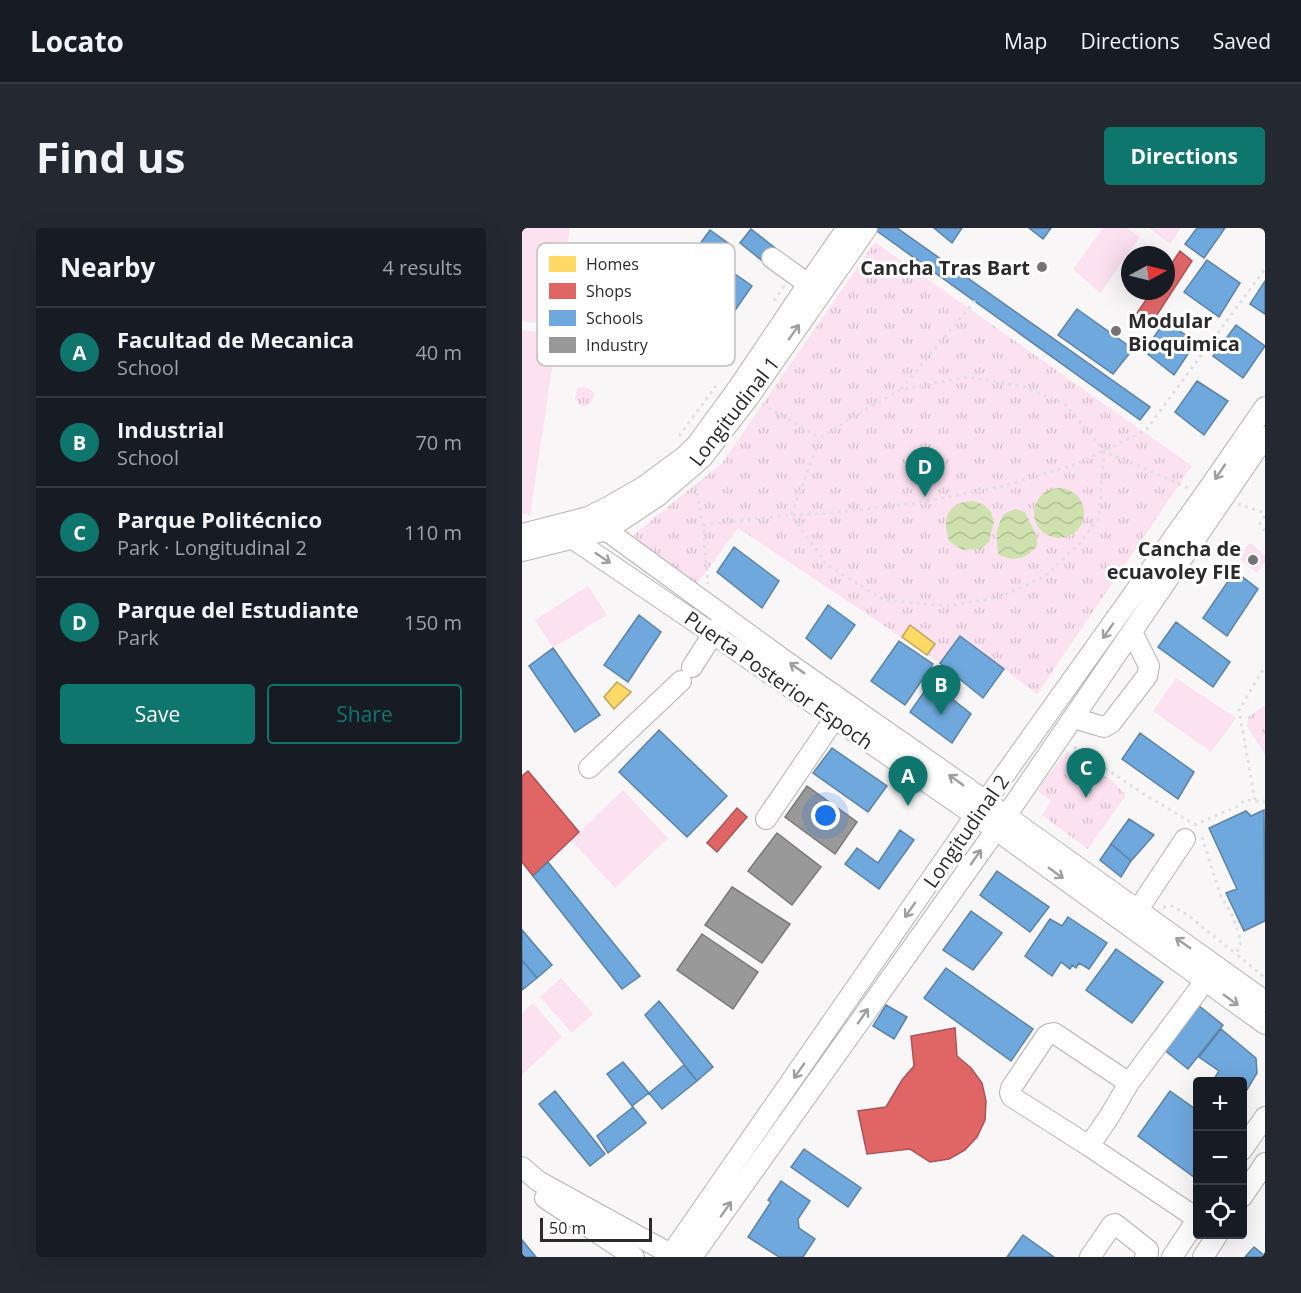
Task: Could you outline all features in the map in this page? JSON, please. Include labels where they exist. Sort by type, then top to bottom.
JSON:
[{"type":"street","name":"Longitudinal 1","points":[[522,534],[588,517],[643,487],[685,456],[698,443],[738,388],[800,278],[847,228]]},
{"type":"street","name":"Longitudinal 1","points":[[522,551],[606,530],[658,496],[702,458],[749,397],[867,228]]},
{"type":"street","points":[[772,258],[800,278]]},
{"type":"street","name":"Longitudinal 2","points":[[692,1257],[1001,823],[1132,632],[1246,449],[1265,406]]},
{"type":"street","name":"Longitudinal 2","points":[[1246,449],[1265,437]]},
{"type":"street","name":"Longitudinal 2","points":[[672,1256],[981,809],[1214,497]]},
{"type":"street","name":"Puerta Posterior Espoch","points":[[588,517],[709,604],[981,809],[1132,917],[1265,1001]]},
{"type":"street","name":"Puerta Posterior Espoch","points":[[554,526],[835,718],[981,809]]},
{"type":"street","points":[[589,768],[686,674],[713,634],[727,618]]},
{"type":"street","points":[[1073,718],[1104,727],[1111,723],[1146,676],[1149,666],[1132,632]]},
{"type":"street","points":[[766,819],[835,718]]},
{"type":"street","points":[[1132,917],[1195,832]]},
{"type":"street","name":"Puerta Posterior Espoch","points":[[1132,917],[1205,981],[1265,1024]]},
{"type":"street","points":[[871,966],[889,980]]},
{"type":"street","points":[[1089,1146],[1129,1083],[1205,981]]},
{"type":"street","points":[[1129,1083],[1054,1033],[1046,1036],[1011,1088],[1010,1093],[1012,1097],[1193,1215]]},
{"type":"street","points":[[1247,1143],[1265,1116]]},
{"type":"street","points":[[1247,1190],[1265,1163]]},
{"type":"street","points":[[522,1167],[538,1181],[672,1256]]},
{"type":"street","points":[[538,1181],[546,1199],[634,1257]]},
{"type":"street","points":[[1090,1257],[1115,1224],[1148,1250],[1145,1257]]},
{"type":"street","points":[[1172,1257],[1193,1224]]},
{"type":"street","points":[[1203,1257],[1215,1239]]},
{"type":"path","points":[[703,525],[915,503],[1000,487],[1077,464],[1146,430],[1265,268]]},
{"type":"path","points":[[774,300],[800,278]]},
{"type":"path","points":[[900,390],[975,302]]},
{"type":"path","points":[[791,515],[820,438],[900,390],[967,377],[1022,386],[1065,404],[1104,451],[1214,497],[1265,514],[1260,524],[1265,531]]},
{"type":"path","points":[[673,444],[719,383]]},
{"type":"path","points":[[749,397],[820,438]]},
{"type":"path","points":[[791,515],[826,565],[884,600],[948,606],[1000,597],[1044,578],[1080,543],[1099,518],[1104,451]]},
{"type":"path","points":[[692,467],[703,525],[709,604]]},
{"type":"path","points":[[1255,800],[1239,710],[1265,666]]},
{"type":"path","points":[[1069,744],[1195,832],[1220,894],[1233,917],[1241,941],[1236,954],[1265,978]]},
{"type":"path","points":[[1195,832],[1245,800],[1265,802]]},
{"type":"green space","points":[[522,228],[570,228],[568,243],[537,243],[537,323],[522,321]]},
{"type":"green space","points":[[1103,228],[1127,228],[1140,237],[1134,246],[1121,246],[1121,264],[1100,293],[1073,269]]},
{"type":"green space","points":[[1149,228],[1181,228],[1170,244]]},
{"type":"green space","points":[[875,242],[1192,466],[1037,694],[960,636],[940,663],[738,528],[697,584],[649,551],[633,535],[722,463]]},
{"type":"green space","points":[[522,330],[537,332],[537,366],[552,366],[530,515],[522,514]]},
{"type":"green space","points":[[586,387],[595,393],[591,404],[581,407],[575,399],[577,388]]},
{"type":"green space","name":"Cancha de ecuavoley FIE","points":[[1250,543],[1265,555],[1265,562],[1257,573],[1238,558]]},
{"type":"green space","points":[[588,586],[607,615],[553,648],[535,620]]},
{"type":"green space","points":[[1176,678],[1236,718],[1211,752],[1153,711]]},
{"type":"green space","points":[[1265,705],[1265,755],[1247,726],[1248,717]]},
{"type":"green space","points":[[1067,751],[1113,781],[1126,795],[1088,849],[1042,815],[1051,801],[1037,790]]},
{"type":"green space","points":[[623,790],[668,838],[615,888],[571,840]]},
{"type":"green space","points":[[561,978],[593,1014],[572,1033],[540,997]]},
{"type":"green space","points":[[533,1003],[562,1037],[522,1075],[522,1013]]},
{"type":"water","points":[[1054,488],[1064,488],[1077,495],[1084,508],[1084,518],[1077,531],[1064,538],[1054,538],[1045,534],[1038,527],[1034,518],[1034,508],[1038,499],[1045,492]]},
{"type":"water","points":[[974,501],[984,505],[991,512],[994,522],[989,542],[981,549],[962,550],[949,541],[946,527],[947,516],[952,508],[964,502]]},
{"type":"water","points":[[1015,509],[1025,512],[1037,537],[1037,546],[1024,556],[1015,559],[999,555],[997,539],[998,527],[1003,516]]},
{"type":"building: Homes","points":[[910,625],[935,644],[927,655],[902,637]]},
{"type":"building: Homes","points":[[617,682],[631,692],[614,709],[604,697]]},
{"type":"building: Shops","points":[[1180,251],[1192,261],[1175,287],[1175,258]]},
{"type":"building: Shops","points":[[1146,300],[1167,300],[1151,324],[1137,313]]},
{"type":"building: Shops","points":[[528,771],[579,832],[533,876],[522,862],[522,776]]},
{"type":"building: Shops","points":[[737,808],[747,817],[717,852],[707,843]]},
{"type":"building: Shops","points":[[955,1028],[957,1056],[971,1068],[982,1083],[986,1101],[985,1120],[977,1137],[965,1150],[949,1159],[930,1162],[910,1149],[867,1154],[858,1111],[886,1107],[902,1080],[914,1066],[911,1036]]},
{"type":"building: Schools","points":[[875,228],[897,228],[1150,407],[1140,420]]},
{"type":"building: Schools","points":[[934,228],[962,228],[952,243]]},
{"type":"building: Schools","points":[[1029,228],[1051,228],[1043,239]]},
{"type":"building: Schools","points":[[1197,228],[1225,228],[1204,258],[1185,244]]},
{"type":"building: Schools","points":[[751,229],[775,248],[765,263],[740,243]]},
{"type":"building: Schools","points":[[710,230],[728,243],[700,243]]},
{"type":"building: Schools","points":[[1207,260],[1240,283],[1219,317],[1184,292]]},
{"type":"building: Schools","points":[[735,274],[752,286],[735,310]]},
{"type":"building: Schools","points":[[1265,281],[1265,314],[1250,304]]},
{"type":"building: Schools","points":[[1077,309],[1133,349],[1113,374],[1058,335]]},
{"type":"building: Schools","points":[[1165,321],[1196,342],[1174,375],[1144,351]]},
{"type":"building: Schools","points":[[1236,325],[1265,346],[1243,378],[1213,356]]},
{"type":"building: Schools","points":[[1197,381],[1228,401],[1204,435],[1175,412]]},
{"type":"building: Schools","points":[[734,547],[779,581],[762,608],[717,572]]},
{"type":"building: Schools","points":[[1235,571],[1258,589],[1227,636],[1203,618]]},
{"type":"building: Schools","points":[[828,605],[855,625],[831,659],[806,638]]},
{"type":"building: Schools","points":[[639,615],[661,632],[628,682],[604,665]]},
{"type":"building: Schools","points":[[1176,622],[1230,662],[1213,687],[1158,647]]},
{"type":"building: Schools","points":[[960,636],[1004,669],[983,698],[940,663]]},
{"type":"building: Schools","points":[[899,641],[933,664],[905,705],[871,681]]},
{"type":"building: Schools","points":[[553,648],[600,715],[575,732],[529,666]]},
{"type":"building: Schools","points":[[931,682],[971,714],[952,743],[910,712]]},
{"type":"building: Schools","points":[[659,730],[727,796],[687,837],[619,772]]},
{"type":"building: Schools","points":[[1140,733],[1194,772],[1178,799],[1122,759]]},
{"type":"building: Schools","points":[[832,748],[887,786],[868,812],[813,773]]},
{"type":"building: Schools","points":[[1264,810],[1265,921],[1244,931],[1226,893],[1237,889],[1209,828],[1246,811],[1251,816]]},
{"type":"building: Schools","points":[[1129,819],[1154,835],[1131,861],[1111,844]]},
{"type":"building: Schools","points":[[900,830],[914,840],[879,889],[845,864],[857,848],[878,863]]},
{"type":"building: Schools","points":[[1111,844],[1131,861],[1121,877],[1100,860]]},
{"type":"building: Schools","points":[[548,862],[640,976],[622,989],[533,876]]},
{"type":"building: Schools","points":[[997,871],[1049,907],[1030,932],[980,895]]},
{"type":"building: Schools","points":[[971,911],[1002,933],[973,970],[943,950]]},
{"type":"building: Schools","points":[[1068,917],[1107,943],[1089,969],[1079,963],[1076,968],[1072,965],[1070,969],[1061,962],[1052,976],[1025,956],[1050,919],[1062,926]]},
{"type":"building: Schools","points":[[522,930],[552,965],[537,978],[522,960]]},
{"type":"building: Schools","points":[[1116,949],[1163,982],[1132,1023],[1086,990]]},
{"type":"building: Schools","points":[[522,960],[537,978],[522,990]]},
{"type":"building: Schools","points":[[946,968],[1033,1029],[1011,1061],[924,998]]},
{"type":"building: Schools","points":[[659,1001],[713,1067],[697,1081],[645,1015]]},
{"type":"building: Schools","points":[[1193,1001],[1223,1025],[1188,1069],[1158,1045]]},
{"type":"building: Schools","points":[[886,1005],[907,1017],[894,1039],[873,1026]]},
{"type":"building: Schools","points":[[1221,1029],[1256,1058],[1257,1073],[1247,1090],[1247,1077],[1215,1077],[1219,1071],[1199,1057]]},
{"type":"building: Schools","points":[[623,1062],[649,1093],[632,1106],[607,1074]]},
{"type":"building: Schools","points":[[684,1065],[697,1081],[662,1109],[649,1093]]},
{"type":"building: Schools","points":[[555,1091],[605,1154],[590,1166],[539,1104]]},
{"type":"building: Schools","points":[[1170,1091],[1193,1107],[1193,1176],[1138,1136]]},
{"type":"building: Schools","points":[[633,1107],[646,1123],[608,1153],[597,1136]]},
{"type":"building: Schools","points":[[804,1149],[861,1188],[848,1207],[791,1167]]},
{"type":"building: Schools","points":[[781,1181],[810,1201],[798,1219],[799,1228],[815,1239],[803,1257],[779,1257],[748,1237],[771,1202],[768,1200]]},
{"type":"building: Schools","points":[[1023,1235],[1054,1257],[1007,1257]]},
{"type":"building: Schools","points":[[522,1240],[536,1257],[522,1257]]},
{"type":"building: Schools","points":[[1254,1247],[1265,1256],[1265,1257],[1245,1257]]},
{"type":"building: Industry","points":[[807,786],[857,822],[835,854],[785,817]]},
{"type":"building: Industry","points":[[777,833],[821,867],[792,905],[748,871]]},
{"type":"building: Industry","points":[[732,887],[790,924],[762,963],[705,925]]},
{"type":"building: Industry","points":[[702,934],[758,972],[733,1009],[677,970]]},
{"type":"place","name":"Cancha Tras Bart","points":[[1042,267]]},
{"type":"place","name":"Modular Bioquimica","points":[[1116,331]]},
{"type":"place","name":"Parque del Estudiante","points":[[925,497]]},
{"type":"place","name":"Cancha de ecuavoley FIE","points":[[1253,560]]},
{"type":"place","name":"Industrial","points":[[941,715]]},
{"type":"place","name":"Parque Politécnico","points":[[1086,798]]},
{"type":"place","name":"Facultad de Mecanica","points":[[908,806]]}]
